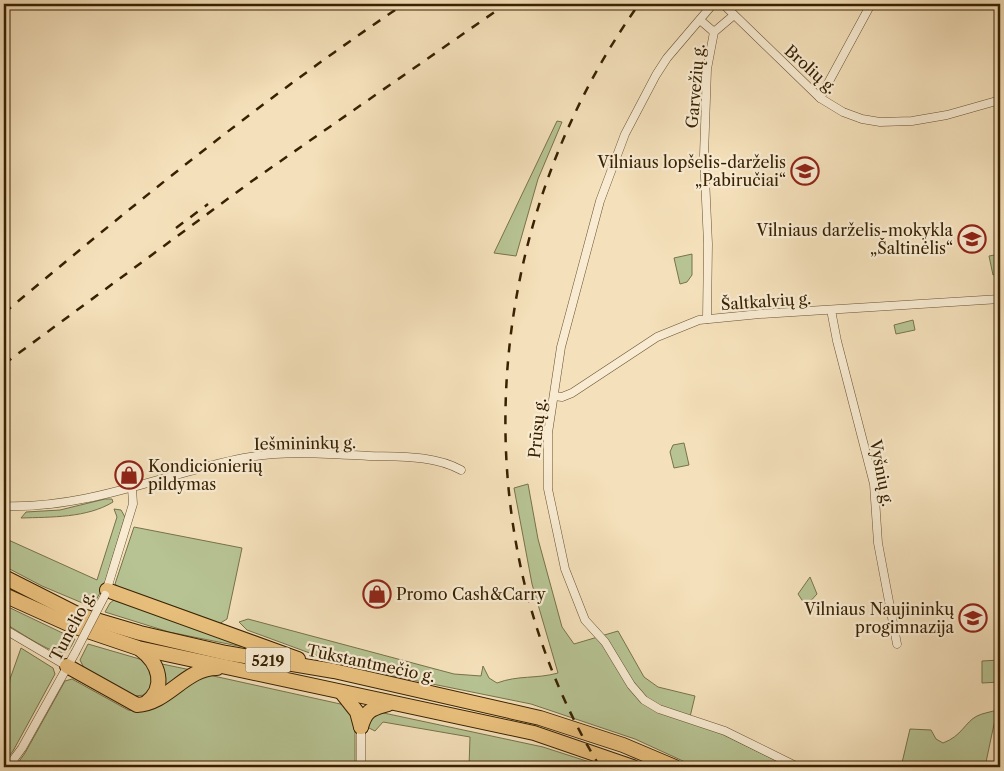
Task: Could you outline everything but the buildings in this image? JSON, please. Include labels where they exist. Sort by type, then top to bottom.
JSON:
[{"type":"highway","name":"Tūkstantmečio g.","points":[[4,577],[79,614],[140,634],[226,653],[334,671],[540,718],[623,745],[675,767]]},
{"type":"highway","points":[[106,593],[334,671]]},
{"type":"highway","name":"5219","points":[[4,595],[73,626],[138,648],[389,704],[534,733],[633,767]]},
{"type":"highway","points":[[138,648],[149,656],[155,664],[159,678],[156,693],[143,705]]},
{"type":"highway","points":[[67,666],[132,704],[143,705],[159,700],[195,673],[212,668],[226,667]]},
{"type":"highway","points":[[342,693],[357,712],[361,727]]},
{"type":"highway","points":[[361,727],[364,715],[373,708],[389,704]]},
{"type":"street","name":"Prūsų g.","points":[[713,4],[656,75],[625,134],[600,201],[561,347],[548,440],[548,489],[566,569],[585,620],[605,642],[632,685],[651,705],[725,731],[798,767]]},
{"type":"street","name":"Brolių g.","points":[[723,4],[820,98],[843,112],[880,122],[912,121],[947,115],[1000,100]]},
{"type":"street","points":[[820,98],[871,4]]},
{"type":"street","name":"Garvežių g.","points":[[707,319],[708,244],[704,131],[707,69],[714,32],[734,15]]},
{"type":"street","points":[[700,20],[714,32]]},
{"type":"street","name":"Šaltkalvių g.","points":[[554,396],[562,397],[572,394],[657,337],[686,324],[707,319],[1000,299]]},
{"type":"street","name":"Vyšnių g.","points":[[831,310],[837,341],[874,484],[878,543],[897,644]]},
{"type":"street","name":"Iešmininkų g.","points":[[4,506],[59,505],[245,458],[283,453],[415,457],[447,463],[461,470]]},
{"type":"street","name":"Tunelio g.","points":[[8,767],[22,748],[106,593],[133,504],[132,488]]},
{"type":"street","points":[[4,629],[67,666]]},
{"type":"street","points":[[361,727],[361,767]]},
{"type":"green space","points":[[557,121],[562,122],[538,179],[516,256],[494,253]]},
{"type":"green space","points":[[692,254],[692,275],[687,282],[680,284],[674,258]]},
{"type":"green space","points":[[1000,254],[1000,273],[993,275],[989,256]]},
{"type":"green space","points":[[913,320],[915,330],[896,334],[894,325]]},
{"type":"green space","points":[[684,443],[689,465],[674,468],[670,452],[673,445]]},
{"type":"green space","points":[[528,484],[538,539],[562,627],[574,644],[618,631],[644,677],[658,687],[695,696],[689,721],[718,732],[789,767],[696,767],[635,739],[531,704],[378,673],[326,659],[247,630],[239,622],[248,619],[454,674],[481,676],[483,666],[489,678],[497,683],[512,679],[558,673],[532,584],[514,488]]},
{"type":"green space","points":[[112,499],[113,502],[80,514],[21,518],[26,512],[60,510]]},
{"type":"green space","points":[[114,509],[121,510],[125,517],[104,586],[92,607],[42,586],[4,566],[4,538],[97,580],[117,517]]},
{"type":"green space","points":[[134,527],[242,548],[227,619],[219,624],[122,590],[115,584]]},
{"type":"green space","points":[[810,577],[817,594],[806,606],[798,594]]},
{"type":"green space","points":[[114,600],[120,600],[258,650],[169,632],[105,612]]},
{"type":"green space","points":[[4,605],[75,639],[70,648],[63,653],[50,650],[4,623]]},
{"type":"green space","points":[[88,644],[143,660],[156,679],[146,695],[132,696],[84,668],[80,660]]},
{"type":"green space","points":[[21,648],[53,668],[55,674],[13,751],[4,763],[4,713],[6,712],[10,679]]},
{"type":"green space","points":[[1000,660],[1000,682],[982,683],[982,661]]},
{"type":"green space","points":[[162,664],[191,670],[156,698],[165,680]]},
{"type":"green space","points":[[209,675],[345,705],[355,719],[355,767],[15,767],[25,753],[65,681],[72,679],[128,710],[141,711],[153,709],[188,684],[198,678]]},
{"type":"green space","points":[[997,710],[985,767],[901,767],[910,729],[931,730],[936,739],[943,743],[955,737],[977,716]]},
{"type":"green space","points":[[379,712],[543,747],[605,767],[469,767],[470,737],[383,722],[375,731],[367,727],[367,716]]},
{"type":"railway","points":[[4,313],[200,153],[301,77],[404,4]]},
{"type":"railway","points":[[4,364],[252,181],[506,4]]},
{"type":"railway","points":[[600,767],[554,676],[524,580],[508,481],[507,380],[520,281],[546,183],[586,91],[639,4]]},
{"type":"railway","points":[[176,228],[208,204]]},
{"type":"place","name":"Vilniaus lopšelis-darželis „Pabiručiai“","points":[[805,171]]},
{"type":"place","name":"Vilniaus darželis-mokykla „Šaltinėlis“","points":[[972,239]]},
{"type":"place","name":"Kondicionierių pildymas","points":[[129,475]]},
{"type":"place","name":"Promo Cash&Carry","points":[[377,594]]},
{"type":"place","name":"Vilniaus Naujininkų progimnazija","points":[[973,618]]}]
